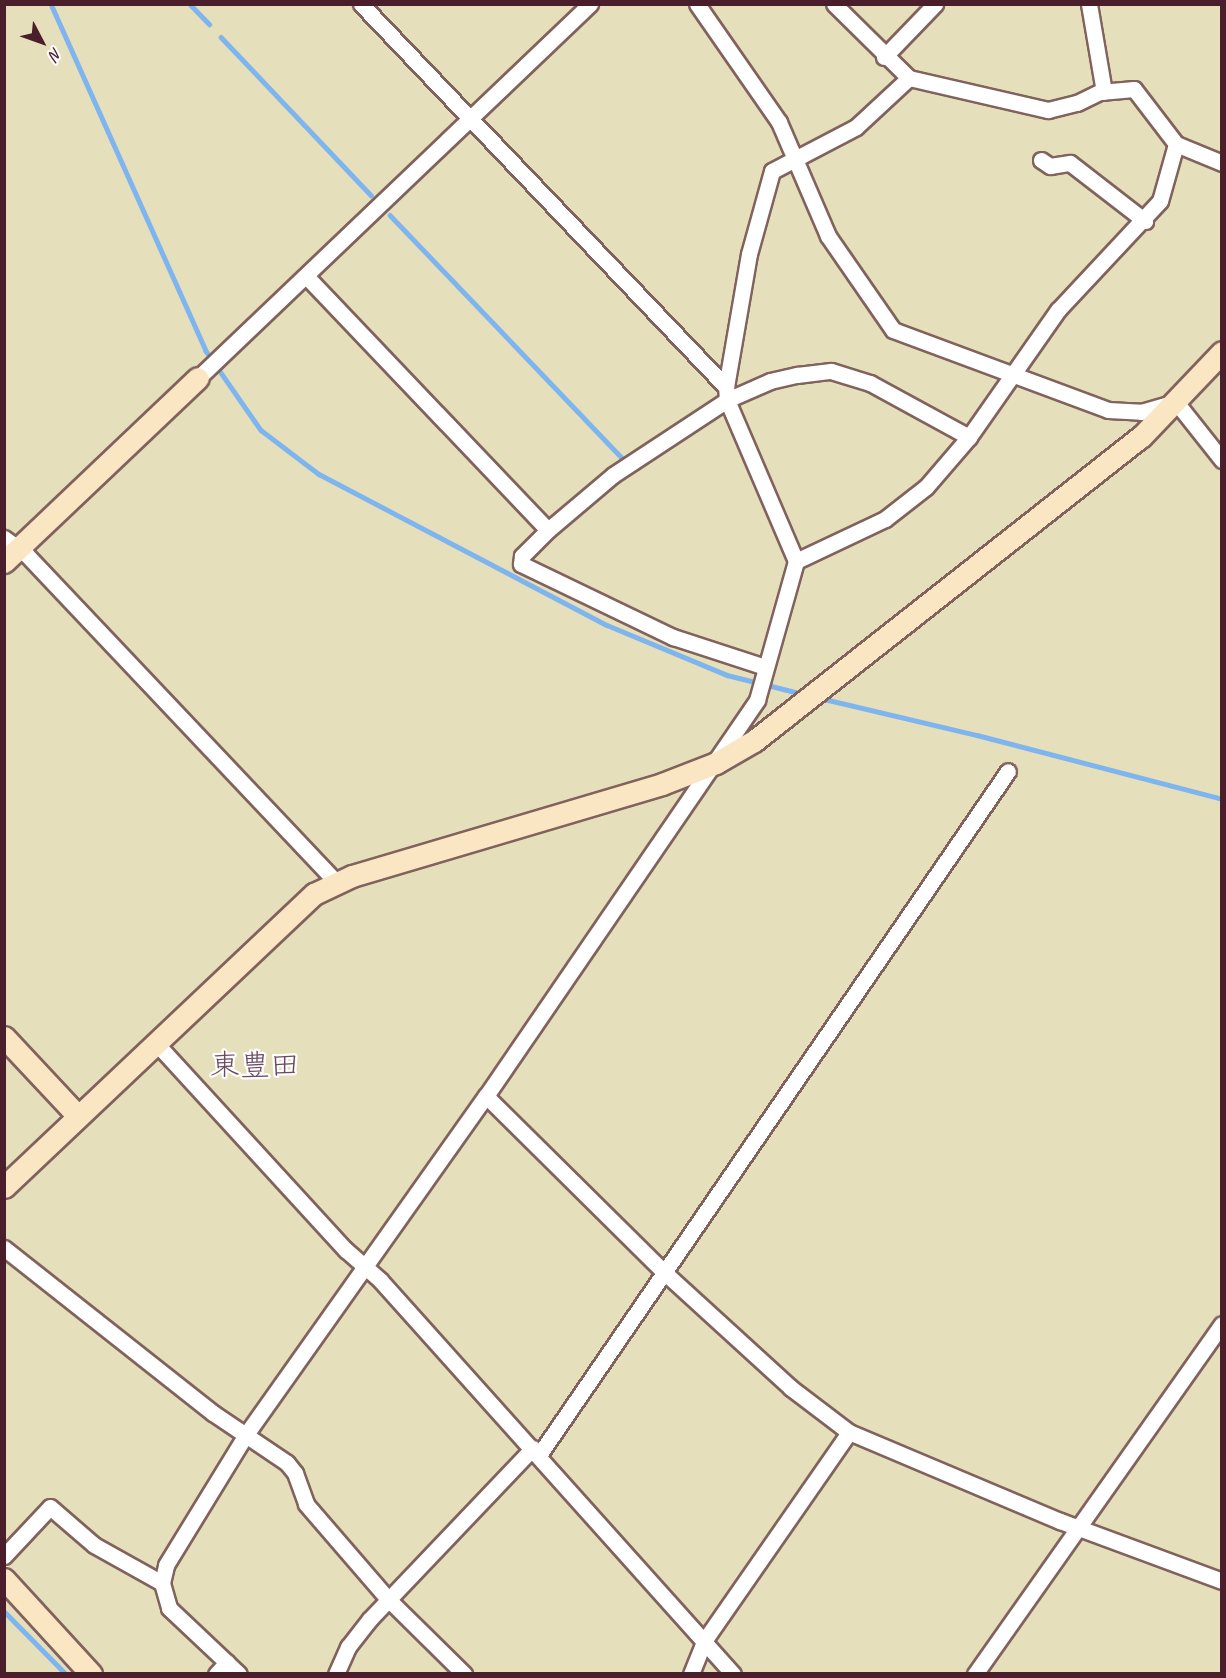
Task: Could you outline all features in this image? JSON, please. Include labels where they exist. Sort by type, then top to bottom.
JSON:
[{"type":"street","points":[[239,1674],[169,1608],[162,1583],[166,1565],[248,1433],[486,1096],[757,700],[796,561],[726,393],[471,118],[361,4]]},
{"type":"street","points":[[9,550],[307,277],[590,4]]},
{"type":"street","points":[[697,4],[779,122],[828,236],[893,330],[1108,410],[1141,412],[1176,402]]},
{"type":"street","points":[[834,4],[884,57],[909,78],[1048,110],[1104,92],[1134,89],[1176,144],[1221,163]]},
{"type":"street","points":[[884,57],[935,4]]},
{"type":"street","points":[[1089,4],[1104,92]]},
{"type":"street","points":[[726,393],[749,254],[772,171],[856,127],[909,78]]},
{"type":"street","points":[[796,561],[885,519],[926,487],[969,437],[1010,375],[1058,310],[1145,220],[1160,201],[1176,144]]},
{"type":"street","points":[[1041,160],[1050,166],[1070,163],[1145,220]]},
{"type":"street","points":[[307,277],[548,530]]},
{"type":"street","points":[[4,1187],[314,894],[336,882],[662,784],[716,763],[754,741],[1141,437],[1221,352]]},
{"type":"street","points":[[765,667],[673,637],[521,564],[522,556],[548,530],[613,475],[726,393],[770,381],[831,371],[870,383],[969,437]]},
{"type":"street","points":[[1176,402],[1221,460]]},
{"type":"street","points":[[9,550],[26,554],[336,882]]},
{"type":"street","points":[[336,1674],[348,1647],[388,1599],[536,1452],[664,1272],[1008,771]]},
{"type":"street","points":[[4,1037],[78,1116]]},
{"type":"street","points":[[156,1043],[536,1452],[733,1674]]},
{"type":"street","points":[[486,1096],[664,1272],[791,1388],[849,1432],[1077,1527],[1221,1581]]},
{"type":"street","points":[[4,1248],[213,1413],[248,1433],[287,1463],[295,1473],[306,1504],[388,1599],[465,1674]]},
{"type":"street","points":[[975,1674],[1221,1324]]},
{"type":"street","points":[[691,1674],[704,1641],[849,1432]]},
{"type":"street","points":[[4,1556],[50,1507],[94,1545],[162,1583]]},
{"type":"street","points":[[4,1579],[92,1674]]},
{"type":"street","points":[[216,1674],[227,1662]]},
{"type":"waterway","points":[[51,4],[206,351],[261,430],[319,474],[607,625],[727,675],[803,694]]},
{"type":"waterway","points":[[190,4],[209,24]]},
{"type":"waterway","points":[[221,37],[371,195]]},
{"type":"waterway","points":[[390,215],[623,459]]},
{"type":"waterway","points":[[820,698],[977,735],[1222,799]]},
{"type":"waterway","points":[[4,1611],[66,1674]]},
{"type":"district","name":"東豊田","points":[[255,1065]]}]
